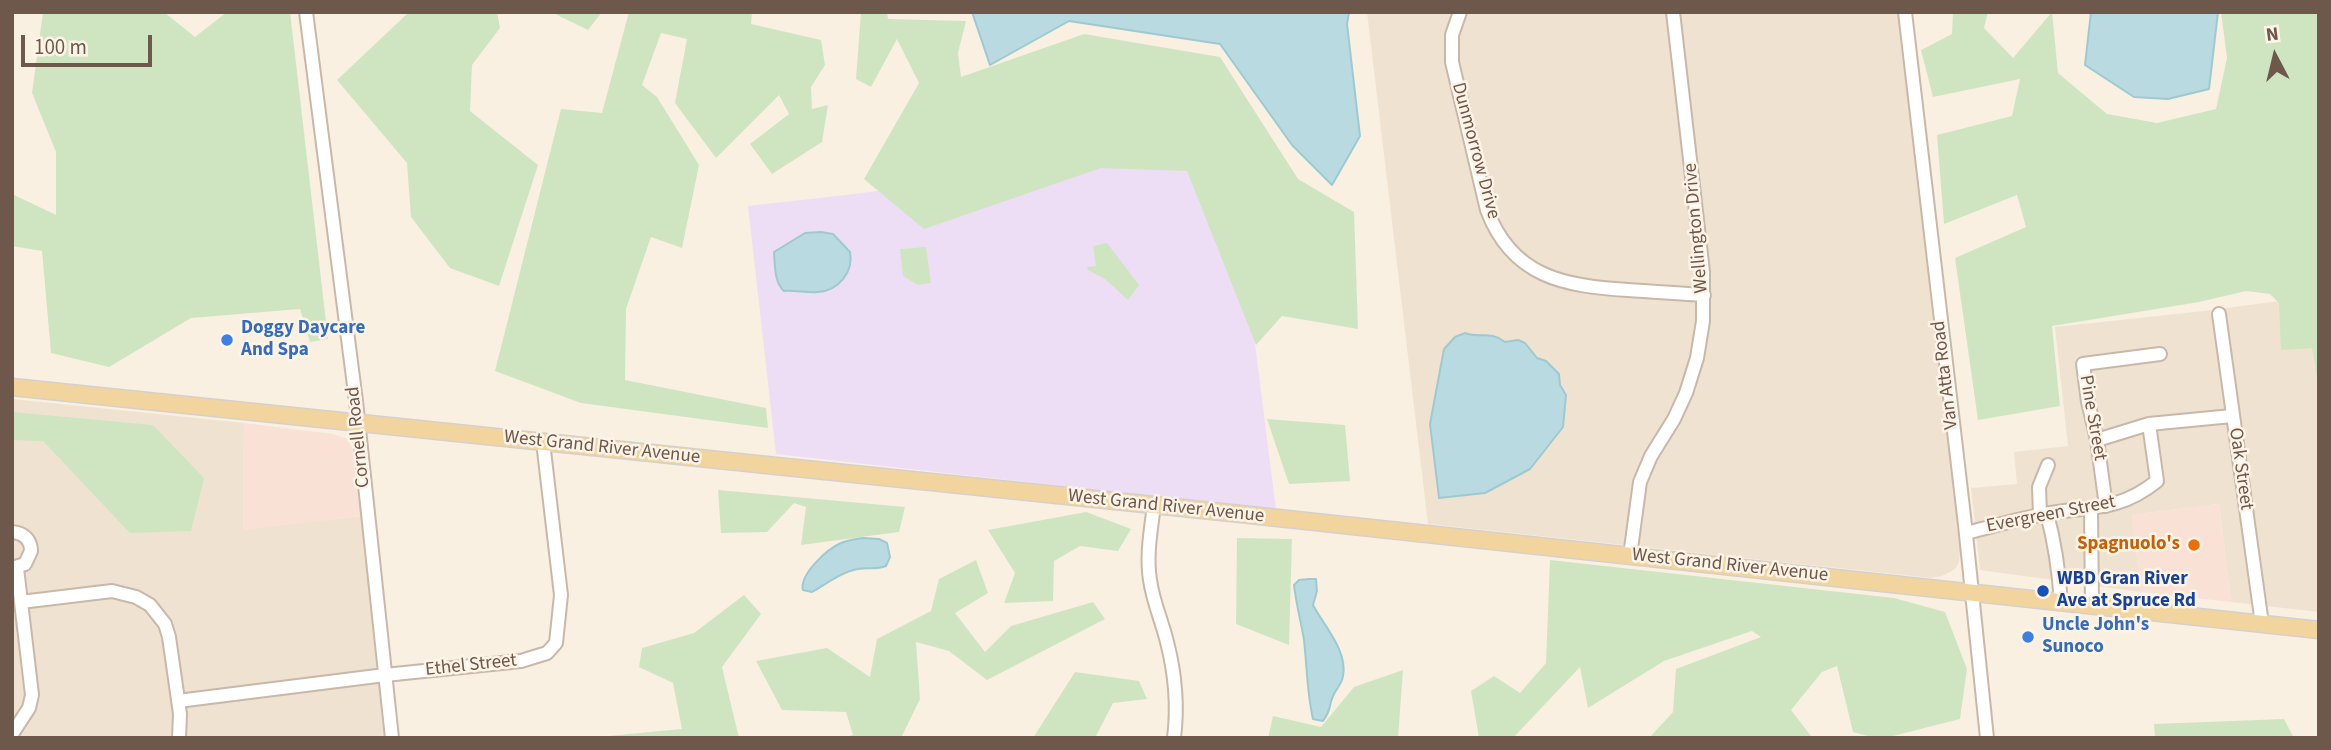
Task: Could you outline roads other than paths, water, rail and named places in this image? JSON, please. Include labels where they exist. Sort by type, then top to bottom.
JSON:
[{"type":"main road","name":"West Grand River Avenue","points":[[12,387],[1154,505],[2319,630]]},
{"type":"street","name":"Cornell Road","points":[[306,12],[358,423],[392,738]]},
{"type":"street","name":"Dunmorrow Drive","points":[[1460,12],[1452,35],[1452,62],[1487,210],[1508,247],[1529,266],[1556,281],[1586,288],[1704,295]]},
{"type":"street","name":"Wellington Drive","points":[[1630,556],[1640,482],[1651,456],[1678,412],[1700,347],[1704,295],[1673,12]]},
{"type":"street","name":"Van Atta Road","points":[[1905,12],[1966,533],[1987,738]]},
{"type":"street","name":"Oak Street","points":[[2219,314],[2262,624]]},
{"type":"street","name":"Pine Street","points":[[2106,506],[2098,440],[2088,402],[2083,364],[2160,354]]},
{"type":"street","points":[[2098,440],[2150,424],[2232,416]]},
{"type":"street","name":"Evergreen Street","points":[[1966,533],[2044,514],[2091,510],[2130,499],[2157,481],[2150,424]]},
{"type":"street","name":"Ethel Street","points":[[178,701],[521,661],[547,653],[556,643],[560,624],[560,573],[543,442]]},
{"type":"street","points":[[2048,465],[2039,487],[2059,572],[2061,603]]},
{"type":"street","points":[[1154,505],[1149,542],[1149,571],[1152,595],[1168,644],[1175,688],[1174,738]]},
{"type":"street","points":[[2091,510],[2092,606]]},
{"type":"street","points":[[12,532],[23,535],[31,547],[28,560],[14,568],[32,695],[29,708],[12,734]]},
{"type":"street","points":[[21,603],[112,591],[136,597],[150,605],[165,624],[169,637],[178,701],[179,738]]},
{"type":"water","points":[[972,12],[1349,12],[1347,24],[1360,136],[1332,185],[1292,145],[1220,44],[1069,21],[990,65]]},
{"type":"water","points":[[2091,12],[2218,12],[2209,89],[2168,99],[2134,97],[2085,65]]},
{"type":"water","points":[[805,233],[833,234],[850,252],[850,267],[847,273],[838,284],[825,291],[784,291],[777,278],[774,252]]},
{"type":"water","points":[[1465,333],[1495,336],[1505,342],[1518,340],[1525,343],[1537,358],[1546,361],[1559,374],[1560,385],[1566,395],[1563,427],[1530,469],[1485,493],[1439,498],[1430,424],[1444,349],[1455,337]]},
{"type":"water","points":[[863,538],[879,539],[887,543],[890,557],[886,566],[862,568],[840,575],[812,592],[803,590],[805,577],[822,557],[841,543]]},
{"type":"water","points":[[1316,579],[1317,591],[1313,605],[1339,648],[1344,667],[1341,682],[1323,721],[1313,719],[1304,640],[1294,585],[1299,580]]},
{"type":"place","name":"Doggy Daycare And Spa","points":[[227,340]]},
{"type":"place","name":"Spagnuolo's","points":[[2194,545]]},
{"type":"place","name":"WBD Gran River Ave at Spruce Rd","points":[[2043,591]]},
{"type":"place","name":"Uncle John's Sunoco","points":[[2028,637]]}]
